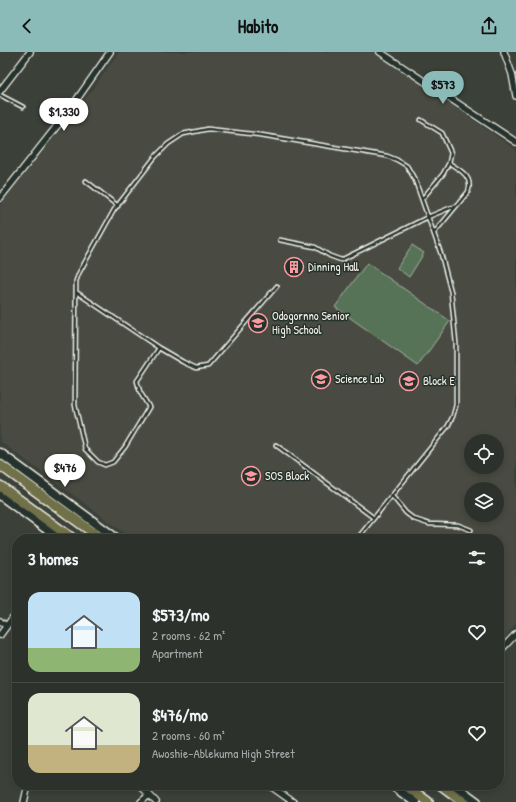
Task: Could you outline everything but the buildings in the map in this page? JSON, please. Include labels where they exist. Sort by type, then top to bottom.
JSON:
[{"type":"main road","points":[[2,461],[96,534]]},
{"type":"main road","points":[[0,486],[66,534]]},
{"type":"main road","points":[[411,790],[428,802]]},
{"type":"main road","points":[[448,790],[464,802]]},
{"type":"street","points":[[0,91],[30,52]]},
{"type":"street","points":[[0,198],[68,112],[110,52]]},
{"type":"street","points":[[380,52],[516,142]]},
{"type":"street","points":[[504,52],[512,74],[516,96]]},
{"type":"street","points":[[2,461],[110,534]]},
{"type":"street","points":[[0,495],[53,534]]},
{"type":"street","points":[[0,635],[12,618]]},
{"type":"street","points":[[0,621],[6,626]]},
{"type":"street","points":[[504,647],[516,634]]},
{"type":"street","points":[[24,802],[27,790]]},
{"type":"street","points":[[144,790],[156,802]]},
{"type":"street","points":[[276,790],[293,802]]},
{"type":"street","points":[[399,790],[415,802]]},
{"type":"street","points":[[461,790],[477,802]]},
{"type":"street","points":[[142,802],[149,795]]},
{"type":"lane","points":[[0,95],[23,107]]},
{"type":"lane","points":[[421,120],[444,136],[451,153],[449,163],[443,174],[422,200]]},
{"type":"lane","points":[[159,348],[137,380],[140,392],[149,407],[125,447],[113,462],[105,465],[98,462],[85,449],[75,405],[76,281],[79,273],[118,206],[155,157],[168,144],[183,134],[208,129],[260,135],[387,156],[407,166],[415,180],[434,233],[451,292],[456,343],[456,406],[448,426],[361,534]]},
{"type":"lane","points":[[434,233],[468,192],[470,183],[465,174],[449,163]]},
{"type":"lane","points":[[86,181],[118,206]]},
{"type":"lane","points":[[280,240],[315,248],[341,260],[445,210],[455,207]]},
{"type":"lane","points":[[76,291],[159,348],[196,368],[208,366],[277,286]]},
{"type":"lane","points":[[276,445],[374,518]]},
{"type":"lane","points":[[392,496],[406,513],[414,519],[429,524],[462,526],[471,530]]},
{"type":"shaded area","name":"Odogornno Senior High School","points":[[119,52],[373,52],[516,150],[516,623],[504,638],[504,534],[126,534],[0,441],[0,205],[93,89]]},
{"type":"green space","points":[[412,245],[424,253],[409,277],[397,268]]},
{"type":"green space","points":[[367,263],[450,321],[418,366],[335,307]]},
{"type":"place","name":"Dinning Hall","points":[[294,267]]},
{"type":"place","name":"Odogornno Senior High School","points":[[258,323]]},
{"type":"place","name":"Science Lab","points":[[321,379]]},
{"type":"place","name":"Block E","points":[[409,381]]},
{"type":"place","name":"SOS Block","points":[[251,476]]}]
